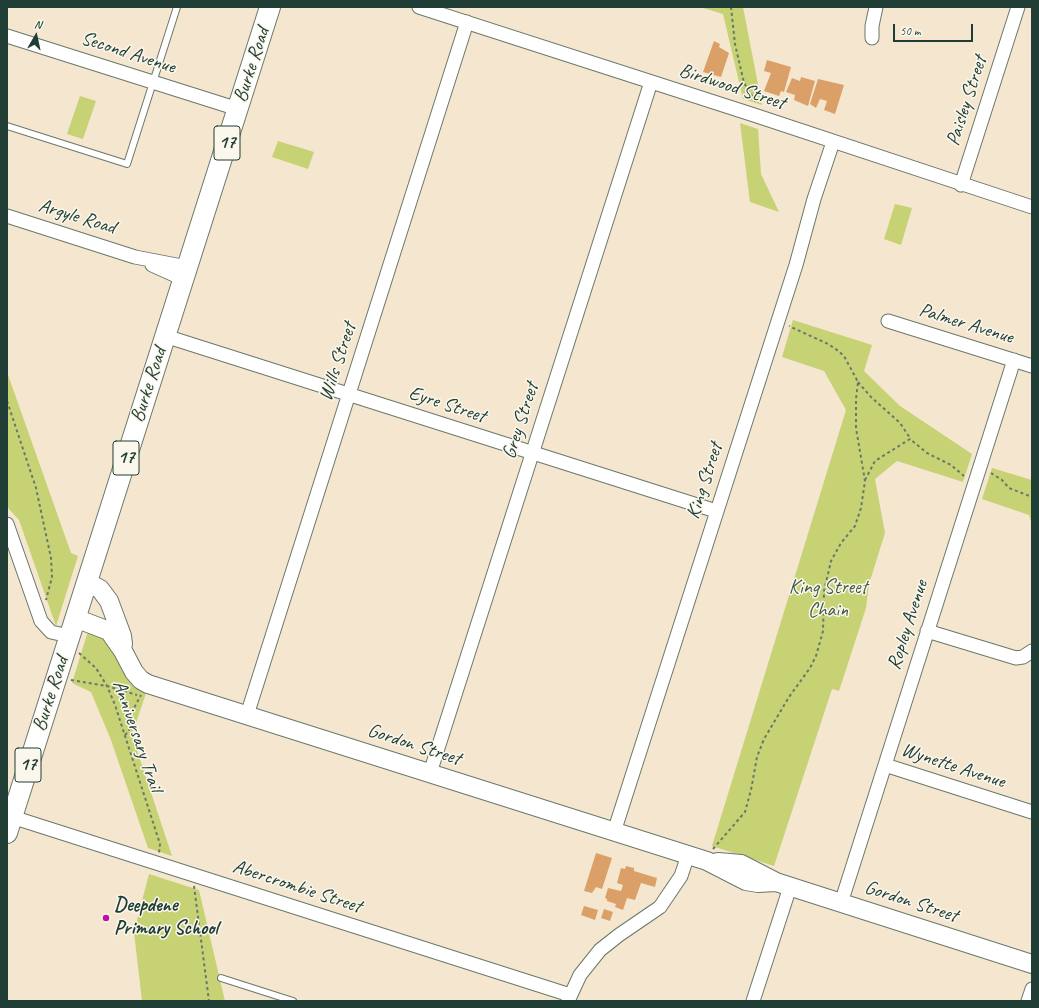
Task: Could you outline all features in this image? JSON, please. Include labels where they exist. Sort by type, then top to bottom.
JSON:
[{"type":"main road","name":"Burke Road","points":[[9,825],[270,7]]},
{"type":"street","name":"Birdwood Street","points":[[420,7],[1032,207]]},
{"type":"street","points":[[872,38],[872,26],[876,7]]},
{"type":"street","name":"Paisley Street","points":[[961,185],[1018,7]]},
{"type":"street","name":"Wills Street","points":[[247,715],[467,22]]},
{"type":"street","name":"Second Avenue","points":[[7,36],[238,109]]},
{"type":"street","name":"Grey Street","points":[[430,773],[651,82]]},
{"type":"street","name":"King Street","points":[[614,832],[796,265],[814,199],[833,142]]},
{"type":"street","name":"Argyle Road","points":[[7,216],[185,273]]},
{"type":"street","name":"Palmer Avenue","points":[[888,321],[1032,366]]},
{"type":"street","name":"Eyre Street","points":[[165,336],[716,512]]},
{"type":"street","name":"Ropley Avenue","points":[[841,903],[1014,360]]},
{"type":"street","points":[[7,524],[41,621],[51,632],[70,634]]},
{"type":"street","name":"Gordon Street","points":[[87,582],[100,590],[109,601],[122,636],[123,652]]},
{"type":"street","name":"Gordon Street","points":[[70,634],[109,631],[123,652],[144,690],[247,715],[707,861],[746,881],[783,884],[1032,964]]},
{"type":"street","points":[[927,631],[1011,657],[1019,658],[1032,651]]},
{"type":"street","name":"Wynette Avenue","points":[[885,765],[1032,812]]},
{"type":"street","name":"Abercrombie Street","points":[[9,825],[156,863],[569,998]]},
{"type":"street","points":[[569,998],[580,975],[600,950],[660,907],[681,876],[688,855]]},
{"type":"street","points":[[753,1001],[783,884]]},
{"type":"street","points":[[1028,1001],[1032,989]]},
{"type":"lane","points":[[7,126],[127,164],[177,7]]},
{"type":"lane","points":[[221,978],[293,1001]]},
{"type":"path","points":[[731,7],[735,44],[744,83],[756,101],[754,115]]},
{"type":"path","points":[[790,326],[828,344],[844,356],[858,382],[871,397],[900,423],[910,439],[927,453],[951,464],[966,477]]},
{"type":"path","points":[[858,382],[856,428],[865,481]]},
{"type":"path","points":[[7,401],[36,488],[51,558],[51,583],[41,621]]},
{"type":"path","points":[[707,861],[715,846],[741,819],[745,812],[757,757],[764,739],[789,697],[810,668],[816,656],[823,631],[824,591],[831,561],[859,519],[865,481],[868,472],[875,461],[910,439]]},
{"type":"path","points":[[990,473],[1002,480],[1009,488],[1032,497]]},
{"type":"path","name":"Anniversary Trail","points":[[70,634],[80,653],[96,668],[107,686],[125,735],[160,844],[156,863]]},
{"type":"path","points":[[56,678],[144,690],[133,710],[128,731],[125,735]]},
{"type":"path","points":[[193,875],[209,1001]]},
{"type":"green space","points":[[700,7],[743,7],[762,105],[743,99],[723,14]]},
{"type":"green space","points":[[80,96],[96,101],[83,139],[67,134]]},
{"type":"green space","points":[[740,123],[758,129],[761,174],[779,212],[750,202]]},
{"type":"green space","points":[[278,141],[314,152],[308,169],[272,157]]},
{"type":"green space","points":[[895,204],[912,208],[901,245],[884,239]]},
{"type":"green space","name":"King Street Chain","points":[[793,320],[872,345],[864,371],[900,406],[972,454],[963,482],[897,461],[875,479],[885,533],[869,584],[866,608],[839,691],[832,689],[774,866],[712,846],[846,410],[824,371],[782,357]]},
{"type":"green space","points":[[7,372],[71,553],[78,556],[56,626],[19,520],[9,509],[7,504]]},
{"type":"green space","points":[[992,468],[1032,480],[1032,525],[1029,515],[982,499]]},
{"type":"green space","points":[[89,628],[107,635],[121,668],[147,690],[132,735],[172,856],[148,848],[111,740],[91,692],[72,683]]},
{"type":"green space","points":[[149,874],[199,890],[225,1001],[142,1001],[134,932]]},
{"type":"building","points":[[714,41],[720,44],[719,47],[729,53],[721,77],[703,72]]},
{"type":"building","points":[[767,60],[791,67],[784,92],[781,91],[779,96],[764,91],[771,73],[764,71]]},
{"type":"building","points":[[801,77],[815,81],[808,106],[794,100],[795,95],[786,92],[792,78],[800,81]]},
{"type":"building","points":[[818,79],[844,85],[835,114],[824,110],[827,101],[820,99],[816,108],[810,104]]},
{"type":"building","points":[[596,853],[612,858],[602,889],[596,887],[592,893],[584,891]]},
{"type":"building","points":[[626,866],[634,868],[634,871],[657,878],[655,887],[641,883],[635,900],[627,898],[623,910],[615,907],[616,904],[607,901],[605,898],[608,888],[621,891],[623,885],[617,883],[621,868],[625,869]]},
{"type":"building","points":[[584,906],[598,910],[595,920],[581,915]]},
{"type":"building","points":[[604,909],[613,912],[610,921],[601,918]]},
{"type":"place","name":"Deepdene Primary School","points":[[106,918]]}]
